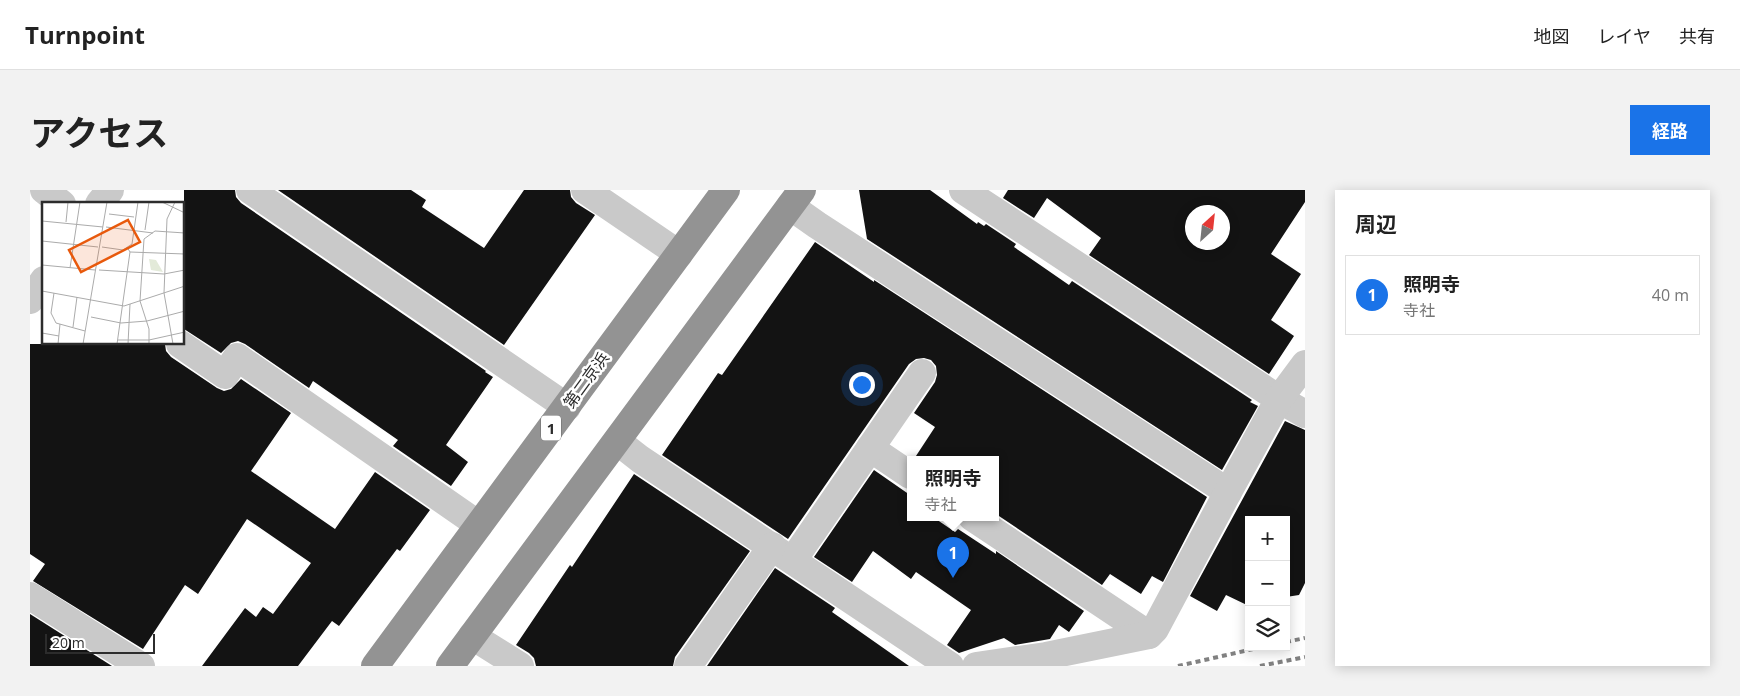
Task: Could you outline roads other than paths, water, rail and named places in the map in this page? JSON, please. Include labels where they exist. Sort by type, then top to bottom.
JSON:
[{"type":"highway","name":"第二京浜","points":[[374,666],[726,190]]},
{"type":"highway","points":[[450,666],[796,198]]},
{"type":"street","points":[[44,190],[59,202]]},
{"type":"street","points":[[101,202],[110,190]]},
{"type":"street","points":[[250,190],[566,407]]},
{"type":"street","points":[[585,190],[679,254]]},
{"type":"street","points":[[963,190],[1279,399],[1305,414]]},
{"type":"street","points":[[796,198],[834,236],[1228,492]]},
{"type":"street","points":[[30,300],[42,283]]},
{"type":"street","points":[[181,345],[225,375],[237,357],[479,525]]},
{"type":"street","points":[[976,666],[1047,661],[1149,635],[1156,629],[1279,399],[1305,364]]},
{"type":"street","points":[[688,666],[870,448],[922,373]]},
{"type":"street","points":[[617,441],[950,666]]},
{"type":"street","points":[[870,448],[907,473]]},
{"type":"street","points":[[978,521],[1149,635]]},
{"type":"street","points":[[30,596],[141,666]]},
{"type":"street","points":[[472,636],[520,666]]},
{"type":"railway","points":[[1290,641],[1305,638]]},
{"type":"railway","points":[[1178,666],[1245,651]]},
{"type":"railway","points":[[1260,666],[1305,657]]},
{"type":"place","name":"照明寺","points":[[953,578]]}]
